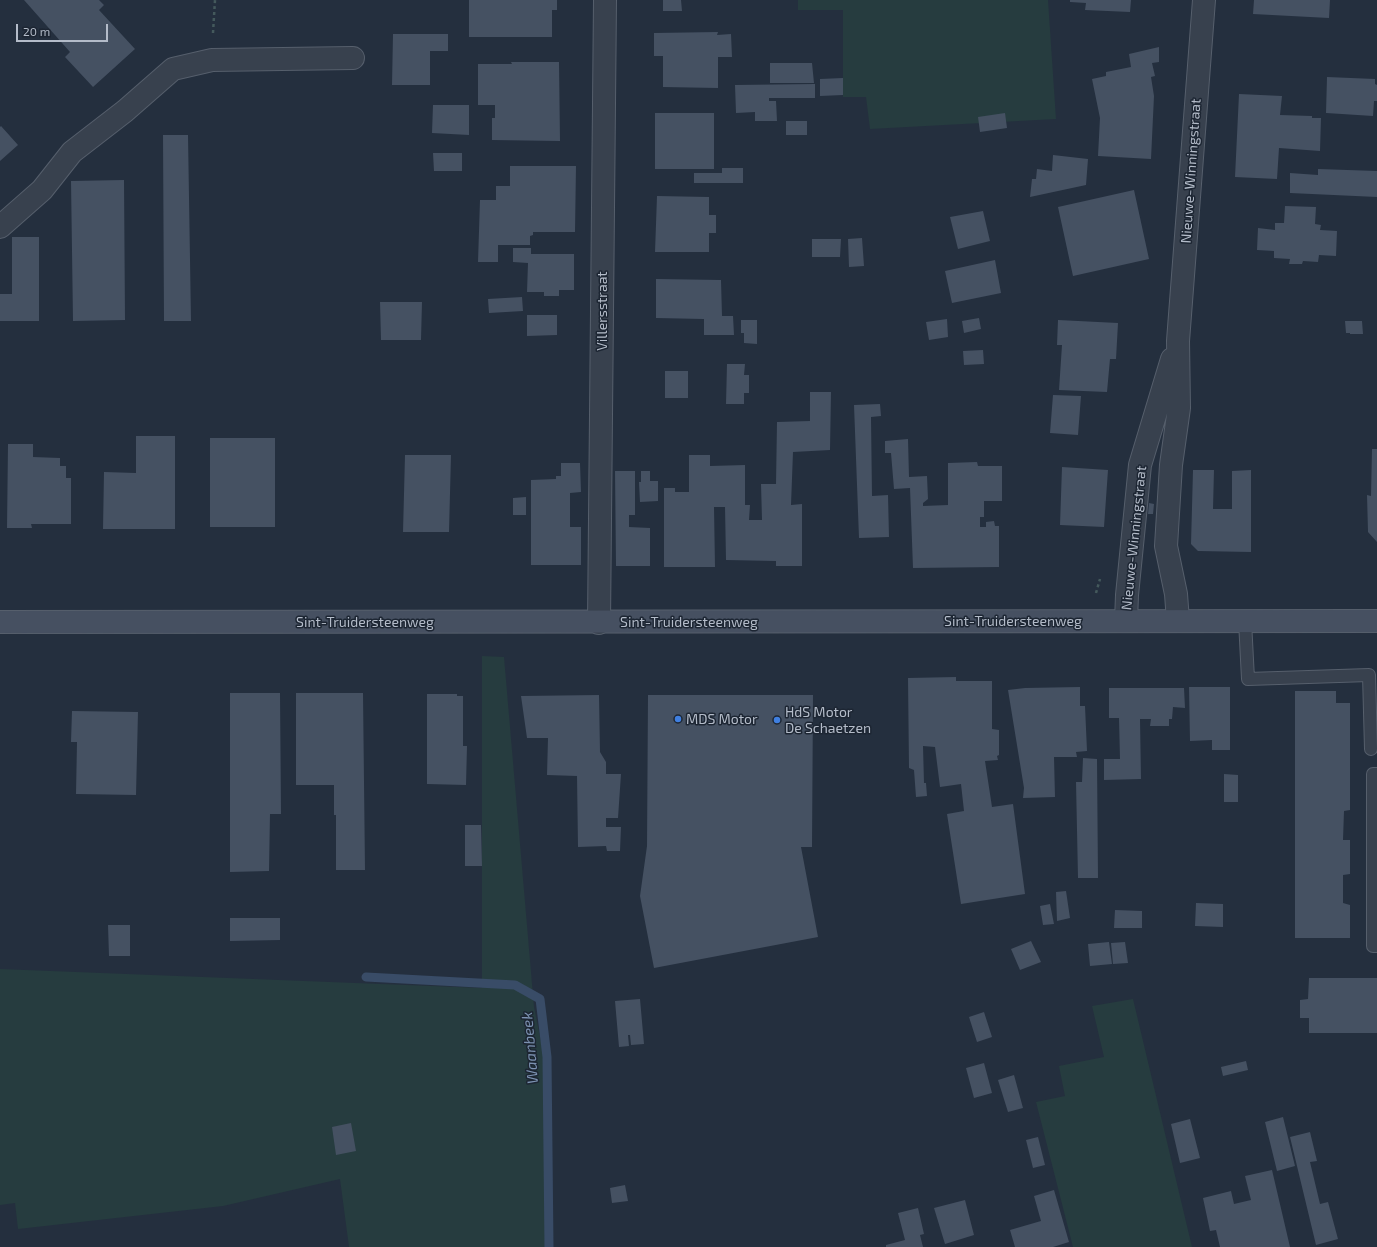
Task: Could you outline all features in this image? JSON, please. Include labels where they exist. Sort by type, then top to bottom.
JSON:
[{"type":"main road","name":"Sint-Truidersteenweg","points":[[0,622],[1377,621]]},
{"type":"street","name":"Villersstraat","points":[[599,622],[605,0]]},
{"type":"street","name":"Nieuwe-Winningstraat","points":[[1178,621],[1176,594],[1166,546],[1171,465],[1179,408],[1178,341],[1204,0]]},
{"type":"street","points":[[0,227],[42,190],[72,152],[125,111],[173,69],[212,60],[353,58]]},
{"type":"street","name":"Nieuwe-Winningstraat","points":[[1126,621],[1127,595],[1140,465],[1178,341]]},
{"type":"lane","points":[[1246,621],[1248,679],[1369,675],[1371,748]]},
{"type":"lane","points":[[1377,774],[1373,774],[1373,946],[1377,946]]},
{"type":"path","points":[[212,60],[215,0]]},
{"type":"green space","points":[[798,0],[1048,0],[1056,119],[870,129],[866,97],[843,97],[843,10],[798,10]]},
{"type":"green space","points":[[482,656],[504,657],[534,1007],[544,1056],[549,1200],[546,1247],[349,1247],[340,1179],[223,1206],[18,1229],[15,1203],[0,1205],[0,969],[482,988]]},
{"type":"green space","points":[[1133,999],[1192,1247],[1073,1247],[1036,1102],[1065,1096],[1059,1066],[1104,1057],[1092,1006]]},
{"type":"building","points":[[24,0],[99,0],[104,5],[99,10],[135,49],[93,87],[65,57],[70,52]]},
{"type":"building","points":[[469,0],[557,0],[557,10],[552,10],[552,37],[469,37]]},
{"type":"building","points":[[663,0],[681,0],[682,11],[663,11]]},
{"type":"building","points":[[1070,0],[1131,0],[1130,12],[1085,10],[1086,3],[1070,2]]},
{"type":"building","points":[[1254,0],[1330,0],[1329,18],[1253,14]]},
{"type":"building","points":[[718,32],[717,35],[731,34],[732,57],[718,57],[718,88],[663,87],[663,56],[654,56],[654,33]]},
{"type":"building","points":[[393,34],[448,34],[448,51],[430,51],[430,85],[392,85]]},
{"type":"building","points":[[1159,47],[1159,62],[1152,63],[1155,76],[1151,77],[1154,96],[1151,159],[1098,156],[1100,118],[1092,79],[1106,76],[1106,72],[1131,67],[1129,54]]},
{"type":"building","points":[[511,62],[559,62],[560,141],[492,140],[492,118],[495,118],[495,105],[478,105],[478,64],[512,64]]},
{"type":"building","points":[[770,63],[812,63],[814,83],[770,83]]},
{"type":"building","points":[[1327,77],[1375,79],[1375,84],[1377,85],[1377,101],[1374,101],[1373,116],[1326,113]]},
{"type":"building","points":[[843,78],[843,95],[820,96],[820,79]]},
{"type":"building","points":[[815,84],[815,98],[769,98],[769,101],[776,101],[777,121],[755,121],[755,112],[736,113],[735,85]]},
{"type":"building","points":[[1239,94],[1282,96],[1280,115],[1312,116],[1312,118],[1321,118],[1320,151],[1279,148],[1277,179],[1235,177]]},
{"type":"building","points":[[433,105],[469,105],[469,135],[432,133]]},
{"type":"building","points":[[655,113],[714,113],[714,169],[655,169]]},
{"type":"building","points":[[1005,113],[1007,128],[980,132],[978,117]]},
{"type":"building","points":[[786,121],[807,121],[807,135],[786,135]]},
{"type":"building","points":[[1,126],[18,145],[0,161],[0,127]]},
{"type":"building","points":[[163,135],[188,135],[191,321],[164,321]]},
{"type":"building","points":[[433,153],[462,153],[462,171],[434,171]]},
{"type":"building","points":[[1053,155],[1088,159],[1086,185],[1030,197],[1032,179],[1036,179],[1037,169],[1052,171]]},
{"type":"building","points":[[510,166],[576,166],[575,232],[533,232],[533,235],[530,236],[530,245],[498,245],[498,262],[478,262],[480,200],[496,200],[496,186],[510,186]]},
{"type":"building","points":[[722,168],[743,168],[743,183],[694,183],[694,173],[722,173]]},
{"type":"building","points":[[1318,169],[1377,171],[1377,197],[1290,193],[1290,173],[1318,175]]},
{"type":"building","points":[[124,180],[125,320],[73,321],[71,181]]},
{"type":"building","points":[[1134,190],[1149,259],[1073,276],[1058,207]]},
{"type":"building","points":[[657,196],[709,197],[709,215],[716,215],[716,233],[709,233],[709,252],[655,252]]},
{"type":"building","points":[[1285,206],[1316,207],[1315,224],[1321,225],[1320,230],[1337,231],[1336,256],[1319,255],[1318,262],[1303,261],[1302,264],[1289,264],[1290,259],[1274,258],[1274,251],[1257,250],[1258,228],[1275,230],[1275,223],[1284,223]]},
{"type":"building","points":[[983,211],[990,241],[958,249],[950,217]]},
{"type":"building","points":[[12,237],[39,237],[39,321],[0,321],[0,294],[12,294]]},
{"type":"building","points":[[862,238],[864,266],[849,267],[848,239]]},
{"type":"building","points":[[812,239],[841,239],[840,257],[812,257]]},
{"type":"building","points":[[513,248],[531,248],[531,254],[574,254],[574,290],[559,290],[559,296],[544,296],[544,292],[527,292],[528,263],[513,262]]},
{"type":"building","points":[[995,260],[1001,293],[952,303],[945,271]]},
{"type":"building","points":[[656,279],[721,280],[722,316],[733,316],[734,335],[704,335],[704,319],[656,318]]},
{"type":"building","points":[[522,297],[523,311],[489,313],[488,299]]},
{"type":"building","points":[[380,302],[422,302],[421,340],[381,340]]},
{"type":"building","points":[[527,315],[557,315],[557,335],[527,336]]},
{"type":"building","points":[[979,318],[981,329],[964,333],[962,321]]},
{"type":"building","points":[[947,319],[948,337],[929,340],[926,322]]},
{"type":"building","points":[[741,320],[757,320],[757,344],[744,343],[744,333],[741,333]]},
{"type":"building","points":[[1058,320],[1118,323],[1116,359],[1110,359],[1107,392],[1059,390],[1062,345],[1057,345]]},
{"type":"building","points":[[1345,321],[1362,321],[1363,334],[1346,333]]},
{"type":"building","points":[[983,350],[984,364],[964,365],[963,351]]},
{"type":"building","points":[[727,364],[745,364],[744,375],[749,375],[749,393],[744,393],[744,404],[726,404]]},
{"type":"building","points":[[665,371],[688,371],[688,398],[665,398]]},
{"type":"building","points":[[810,392],[831,392],[830,450],[793,452],[791,505],[802,504],[802,566],[776,566],[776,561],[726,560],[725,507],[714,507],[715,567],[664,567],[664,488],[675,488],[675,492],[689,492],[689,455],[710,455],[710,466],[745,465],[745,505],[750,505],[749,520],[762,520],[761,484],[776,484],[777,422],[810,421]]},
{"type":"building","points":[[1053,395],[1081,396],[1078,435],[1050,433]]},
{"type":"building","points":[[880,404],[881,416],[871,417],[872,496],[888,495],[889,537],[859,538],[854,405]]},
{"type":"building","points":[[136,436],[175,436],[175,529],[103,529],[104,472],[136,473]]},
{"type":"building","points":[[210,438],[275,438],[275,527],[210,527]]},
{"type":"building","points":[[908,439],[909,477],[927,476],[928,499],[923,503],[923,506],[948,505],[948,463],[977,462],[978,466],[1002,466],[1002,501],[984,501],[984,517],[980,517],[980,527],[986,527],[986,522],[994,521],[995,526],[999,526],[999,567],[913,568],[910,488],[894,489],[891,453],[885,453],[885,441]]},
{"type":"building","points":[[8,444],[33,444],[33,457],[60,458],[60,466],[66,466],[66,478],[71,478],[71,524],[31,524],[32,528],[7,528]]},
{"type":"building","points":[[1372,449],[1377,449],[1377,542],[1368,532],[1367,495],[1371,496]]},
{"type":"building","points":[[405,455],[451,455],[449,532],[403,532]]},
{"type":"building","points":[[561,463],[580,463],[581,492],[570,493],[570,527],[581,527],[581,565],[531,565],[531,480],[556,479],[556,476],[561,476]]},
{"type":"building","points":[[1062,467],[1108,470],[1104,527],[1060,525]]},
{"type":"building","points":[[1193,470],[1214,470],[1213,509],[1232,509],[1232,471],[1251,470],[1251,552],[1198,551],[1191,544]]},
{"type":"building","points":[[615,471],[635,471],[635,515],[629,515],[629,527],[650,528],[650,566],[616,566]]},
{"type":"building","points":[[641,471],[650,471],[650,481],[658,481],[658,501],[640,502],[639,482],[641,482]]},
{"type":"building","points":[[526,497],[526,515],[513,515],[513,498]]},
{"type":"building","points":[[1149,503],[1154,504],[1153,514],[1148,514]]},
{"type":"building","points":[[956,677],[956,681],[992,681],[992,729],[999,730],[999,755],[997,756],[998,760],[985,761],[992,807],[1013,804],[1025,894],[961,904],[947,814],[964,811],[961,784],[940,787],[935,747],[923,746],[924,783],[926,783],[927,796],[916,797],[914,770],[909,768],[908,678]]},
{"type":"building","points":[[1080,687],[1080,706],[1085,706],[1087,751],[1076,752],[1077,757],[1054,757],[1055,797],[1023,798],[1024,788],[1008,690],[1025,688]]},
{"type":"building","points":[[1189,687],[1230,687],[1230,750],[1212,750],[1212,740],[1190,741]]},
{"type":"building","points":[[1109,688],[1184,688],[1185,708],[1173,707],[1172,719],[1169,719],[1169,726],[1150,726],[1151,719],[1140,719],[1141,779],[1104,780],[1104,759],[1120,759],[1119,718],[1109,718]]},
{"type":"building","points":[[1295,691],[1336,691],[1336,703],[1350,703],[1350,810],[1344,811],[1343,840],[1350,840],[1350,874],[1343,875],[1343,903],[1350,905],[1350,938],[1295,938]]},
{"type":"building","points":[[230,693],[280,693],[281,814],[270,814],[269,871],[230,872]]},
{"type":"building","points":[[296,693],[363,693],[365,870],[336,870],[336,815],[334,815],[334,785],[296,785]]},
{"type":"building","points":[[427,694],[457,694],[457,696],[463,696],[463,746],[467,746],[466,785],[427,784]]},
{"type":"building","points":[[599,695],[600,752],[606,762],[606,774],[621,774],[618,818],[606,818],[606,827],[621,827],[620,851],[607,851],[606,846],[578,847],[577,776],[547,775],[548,738],[527,738],[521,696]]},
{"type":"building","points":[[648,695],[813,695],[812,847],[801,847],[818,937],[654,968],[640,896],[647,846]]},
{"type":"building","points":[[72,711],[138,712],[136,795],[76,794],[77,742],[71,742]]},
{"type":"building","points":[[1083,758],[1097,759],[1098,878],[1078,878],[1076,782],[1082,782]]},
{"type":"building","points":[[1224,774],[1238,775],[1238,802],[1224,802]]},
{"type":"building","points":[[465,825],[481,825],[482,866],[465,866]]},
{"type":"building","points":[[1066,891],[1070,918],[1057,921],[1056,892]]},
{"type":"building","points":[[1196,903],[1223,904],[1223,927],[1195,926]]},
{"type":"building","points":[[1050,904],[1054,924],[1043,925],[1040,906]]},
{"type":"building","points":[[1115,910],[1142,911],[1142,928],[1114,928]]},
{"type":"building","points":[[230,918],[280,918],[280,940],[230,941]]},
{"type":"building","points":[[108,925],[130,925],[130,956],[109,956]]},
{"type":"building","points":[[1031,941],[1041,962],[1020,970],[1011,949]]},
{"type":"building","points":[[1109,942],[1112,964],[1090,966],[1088,944]]},
{"type":"building","points":[[1125,942],[1128,963],[1113,964],[1111,943]]},
{"type":"building","points":[[1309,978],[1377,978],[1377,1033],[1309,1033],[1309,1018],[1300,1018],[1300,1000],[1308,999]]},
{"type":"building","points":[[640,999],[644,1044],[631,1045],[630,1035],[628,1035],[629,1046],[619,1047],[615,1001]]},
{"type":"building","points":[[984,1012],[992,1037],[977,1042],[969,1017]]},
{"type":"building","points":[[1246,1061],[1248,1070],[1223,1076],[1221,1067]]},
{"type":"building","points":[[984,1063],[992,1093],[974,1098],[966,1068]]},
{"type":"building","points":[[1014,1075],[1023,1108],[1008,1112],[998,1080]]},
{"type":"building","points":[[1283,1117],[1295,1166],[1277,1171],[1265,1122]]},
{"type":"building","points":[[1190,1119],[1200,1158],[1180,1163],[1171,1124]]},
{"type":"building","points":[[351,1123],[356,1151],[336,1155],[332,1127]]},
{"type":"building","points":[[1310,1132],[1317,1161],[1310,1162],[1320,1204],[1328,1202],[1338,1239],[1316,1245],[1290,1137]]},
{"type":"building","points":[[1038,1137],[1045,1165],[1033,1168],[1026,1140]]},
{"type":"building","points":[[1272,1170],[1290,1247],[1220,1247],[1216,1230],[1210,1231],[1203,1198],[1231,1191],[1234,1204],[1251,1200],[1245,1176]]},
{"type":"building","points":[[625,1185],[628,1201],[612,1203],[610,1188]]},
{"type":"building","points":[[1054,1190],[1069,1242],[1053,1247],[1015,1247],[1010,1230],[1041,1221],[1034,1196]]},
{"type":"building","points":[[965,1200],[974,1235],[945,1244],[934,1208]]},
{"type":"building","points":[[918,1208],[924,1234],[920,1235],[923,1247],[886,1247],[886,1245],[905,1240],[898,1213]]},
{"type":"waterway","name":"Waanbeek","points":[[366,977],[515,985],[540,999],[547,1057],[549,1247]]},
{"type":"place","name":"MDS Motor","points":[[678,719]]},
{"type":"place","name":"HdS Motor De Schaetzen","points":[[777,720]]}]
